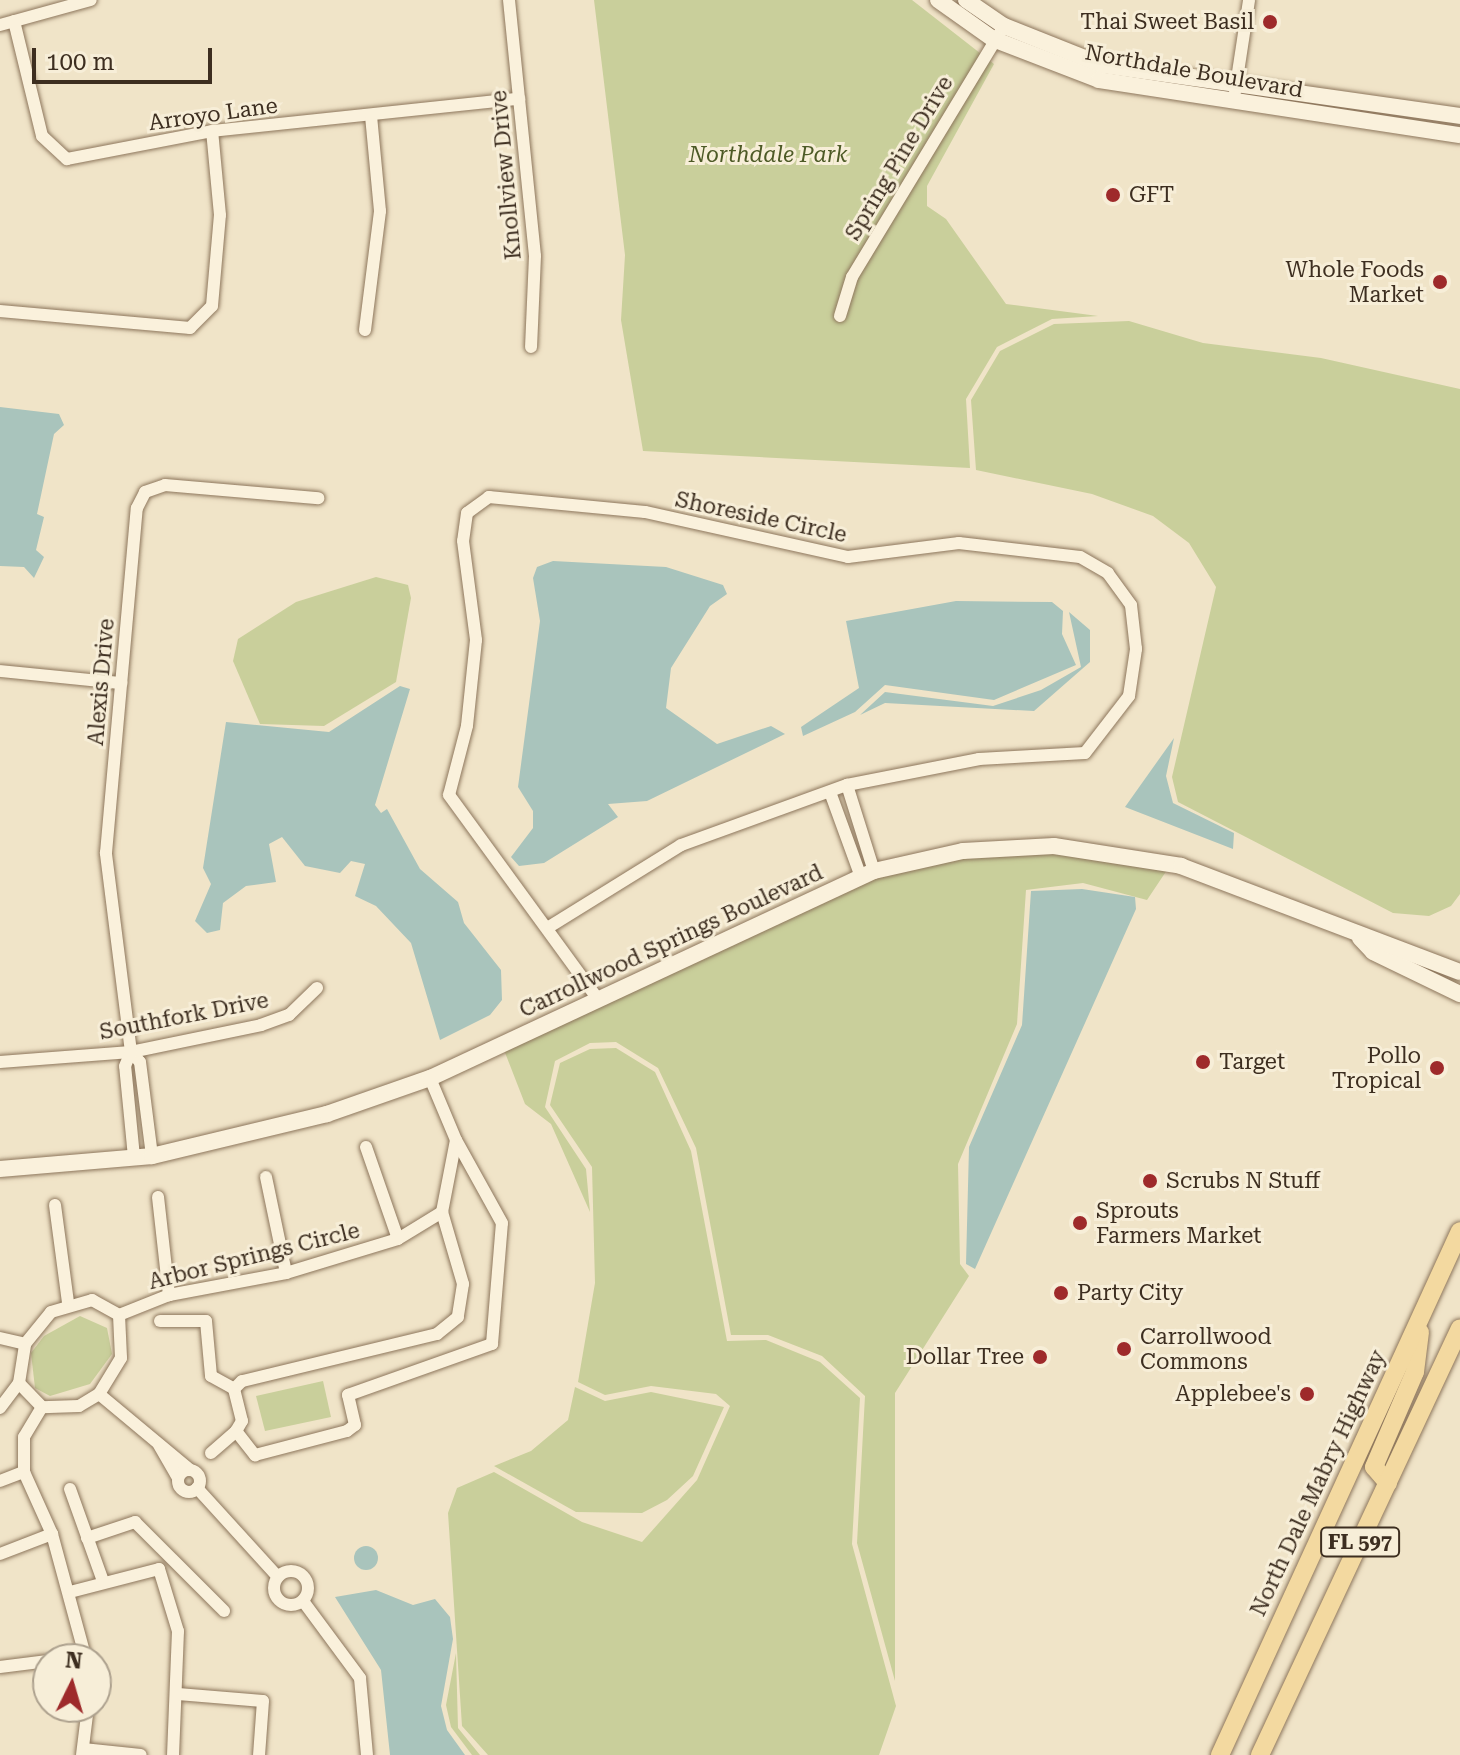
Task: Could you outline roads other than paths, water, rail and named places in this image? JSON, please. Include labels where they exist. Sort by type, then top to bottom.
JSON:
[{"type":"main road","name":"North Dale Mabry Highway","points":[[1220,1755],[1460,1231]]},
{"type":"main road","points":[[1388,1483],[1374,1467],[1415,1372],[1422,1313]]},
{"type":"main road","name":"FL 597","points":[[1260,1755],[1460,1329]]},
{"type":"street","points":[[0,25],[91,0]]},
{"type":"street","name":"Knollview Drive","points":[[509,0],[535,256],[531,347]]},
{"type":"street","name":"Northdale Boulevard","points":[[938,0],[998,33],[1102,65],[1235,94],[1460,135]]},
{"type":"street","name":"Northdale Boulevard","points":[[966,0],[998,33]]},
{"type":"street","points":[[1235,94],[1249,0]]},
{"type":"street","name":"Arroyo Lane","points":[[14,21],[42,136],[67,159],[212,131],[519,99]]},
{"type":"street","name":"Spring Pine Drive","points":[[840,316],[852,277],[998,33]]},
{"type":"street","name":"Northdale Boulevard","points":[[1235,94],[1460,116]]},
{"type":"street","points":[[1431,131],[1433,113]]},
{"type":"street","points":[[365,330],[380,211],[371,115]]},
{"type":"street","points":[[0,311],[190,328],[212,306],[220,215],[212,131]]},
{"type":"street","name":"Alexis Drive","points":[[134,1157],[125,1066],[131,1052],[106,853],[137,508],[145,492],[165,485],[318,498]]},
{"type":"street","name":"Shoreside Circle","points":[[549,927],[681,845],[847,785],[979,759],[1085,753],[1129,696],[1136,649],[1131,605],[1108,573],[1080,557],[959,543],[848,557],[645,512],[489,497],[467,513],[465,527],[476,640],[467,726],[449,795],[549,927],[597,998]]},
{"type":"street","points":[[0,671],[121,683]]},
{"type":"street","points":[[847,785],[868,874]]},
{"type":"street","points":[[830,792],[868,874]]},
{"type":"street","name":"Carrollwood Springs Boulevard","points":[[0,1169],[152,1156],[327,1114],[430,1078],[868,874],[963,851],[1054,846],[1144,857],[1360,938],[1383,939],[1460,972]]},
{"type":"street","name":"Carrollwood Springs Boulevard","points":[[1360,938],[1373,952],[1460,994]]},
{"type":"street","name":"Southfork Drive","points":[[0,1062],[131,1052],[261,1025],[289,1015],[317,988]]},
{"type":"street","name":"Alexis Drive","points":[[131,1052],[140,1062],[152,1156]]},
{"type":"street","points":[[236,1431],[255,1455],[347,1431],[356,1416],[348,1395],[492,1344],[502,1223],[455,1138],[430,1078]]},
{"type":"street","points":[[160,1321],[206,1321],[211,1376],[238,1385],[437,1334],[458,1317],[463,1284],[442,1212],[455,1138]]},
{"type":"street","points":[[366,1147],[398,1239]]},
{"type":"street","points":[[266,1177],[286,1273]]},
{"type":"street","points":[[158,1197],[169,1295]]},
{"type":"street","points":[[55,1205],[68,1303]]},
{"type":"street","name":"Arbor Springs Circle","points":[[119,1315],[169,1295],[286,1273],[398,1239],[442,1212]]},
{"type":"street","points":[[0,1408],[19,1383],[25,1344],[38,1323],[68,1303],[92,1300],[119,1315],[121,1358],[99,1394],[79,1406],[42,1407],[19,1383]]},
{"type":"street","points":[[0,1338],[25,1344]]},
{"type":"street","points":[[211,1453],[236,1431],[242,1421],[238,1385]]},
{"type":"street","points":[[99,1394],[200,1478],[197,1488]]},
{"type":"street","points":[[42,1407],[24,1437],[24,1472],[52,1534],[82,1643]]},
{"type":"street","points":[[158,1442],[183,1490],[197,1488]]},
{"type":"street","points":[[178,1478],[189,1469]]},
{"type":"street","points":[[0,1481],[24,1472]]},
{"type":"street","points":[[197,1488],[278,1577],[281,1602],[303,1601]]},
{"type":"street","points":[[70,1489],[103,1581]]},
{"type":"street","points":[[87,1538],[135,1522],[224,1611]]},
{"type":"street","points":[[0,1554],[52,1534]]},
{"type":"street","points":[[70,1592],[159,1569],[173,1560]]},
{"type":"street","points":[[159,1569],[178,1631],[178,1694],[173,1755]]},
{"type":"street","points":[[278,1577],[303,1575],[303,1601],[360,1678],[367,1755]]},
{"type":"street","points":[[0,1667],[32,1663]]},
{"type":"street","points":[[178,1694],[263,1701],[259,1755]]},
{"type":"street","points":[[86,1723],[83,1752],[141,1755]]},
{"type":"water","points":[[0,407],[59,414],[64,425],[54,434],[37,514],[44,517],[36,550],[44,557],[34,578],[24,567],[0,566]]},
{"type":"water","points":[[553,561],[666,567],[723,585],[727,594],[710,606],[671,668],[666,708],[717,744],[771,726],[785,734],[647,801],[608,804],[618,817],[544,863],[519,866],[511,857],[533,828],[533,811],[518,787],[540,621],[533,578],[537,567]]},
{"type":"water","points":[[956,601],[1052,602],[1063,611],[1062,634],[1076,665],[994,700],[885,685],[855,712],[803,736],[801,727],[859,688],[846,621]]},
{"type":"water","points":[[1069,612],[1090,630],[1090,662],[1034,711],[885,703],[860,715],[885,692],[993,706],[1041,690],[1081,667]]},
{"type":"water","points":[[400,686],[410,689],[375,805],[381,813],[387,809],[420,869],[458,902],[464,923],[501,970],[502,1000],[490,1015],[440,1040],[411,943],[376,906],[355,896],[365,864],[351,861],[340,873],[305,866],[282,837],[269,844],[276,882],[246,886],[223,903],[220,930],[207,933],[195,921],[211,884],[203,868],[226,722],[329,732]]},
{"type":"water","points":[[1174,738],[1166,776],[1173,803],[1234,833],[1233,849],[1125,807]]},
{"type":"water","points":[[1082,889],[1135,897],[1136,909],[975,1269],[966,1264],[969,1147],[1022,1025],[1031,891]]},
{"type":"water","points":[[361,1546],[371,1546],[378,1553],[378,1563],[371,1570],[361,1570],[354,1563],[354,1553]]},
{"type":"water","points":[[376,1590],[413,1605],[435,1599],[450,1617],[453,1639],[441,1706],[447,1730],[465,1755],[390,1755],[381,1670],[335,1597]]},
{"type":"place","name":"Thai Sweet Basil","points":[[1270,22]]},
{"type":"place","name":"GFT","points":[[1113,195]]},
{"type":"place","name":"Whole Foods Market","points":[[1440,282]]},
{"type":"place","name":"Target","points":[[1203,1062]]},
{"type":"place","name":"Pollo Tropical","points":[[1437,1068]]},
{"type":"place","name":"Scrubs N Stuff","points":[[1150,1181]]},
{"type":"place","name":"Sprouts Farmers Market","points":[[1080,1223]]},
{"type":"place","name":"Party City","points":[[1061,1293]]},
{"type":"place","name":"Carrollwood Commons","points":[[1124,1349]]},
{"type":"place","name":"Dollar Tree","points":[[1040,1357]]},
{"type":"place","name":"Applebee's","points":[[1307,1394]]},
{"type":"park label","name":"Northdale Park","points":[[768,155]]}]
